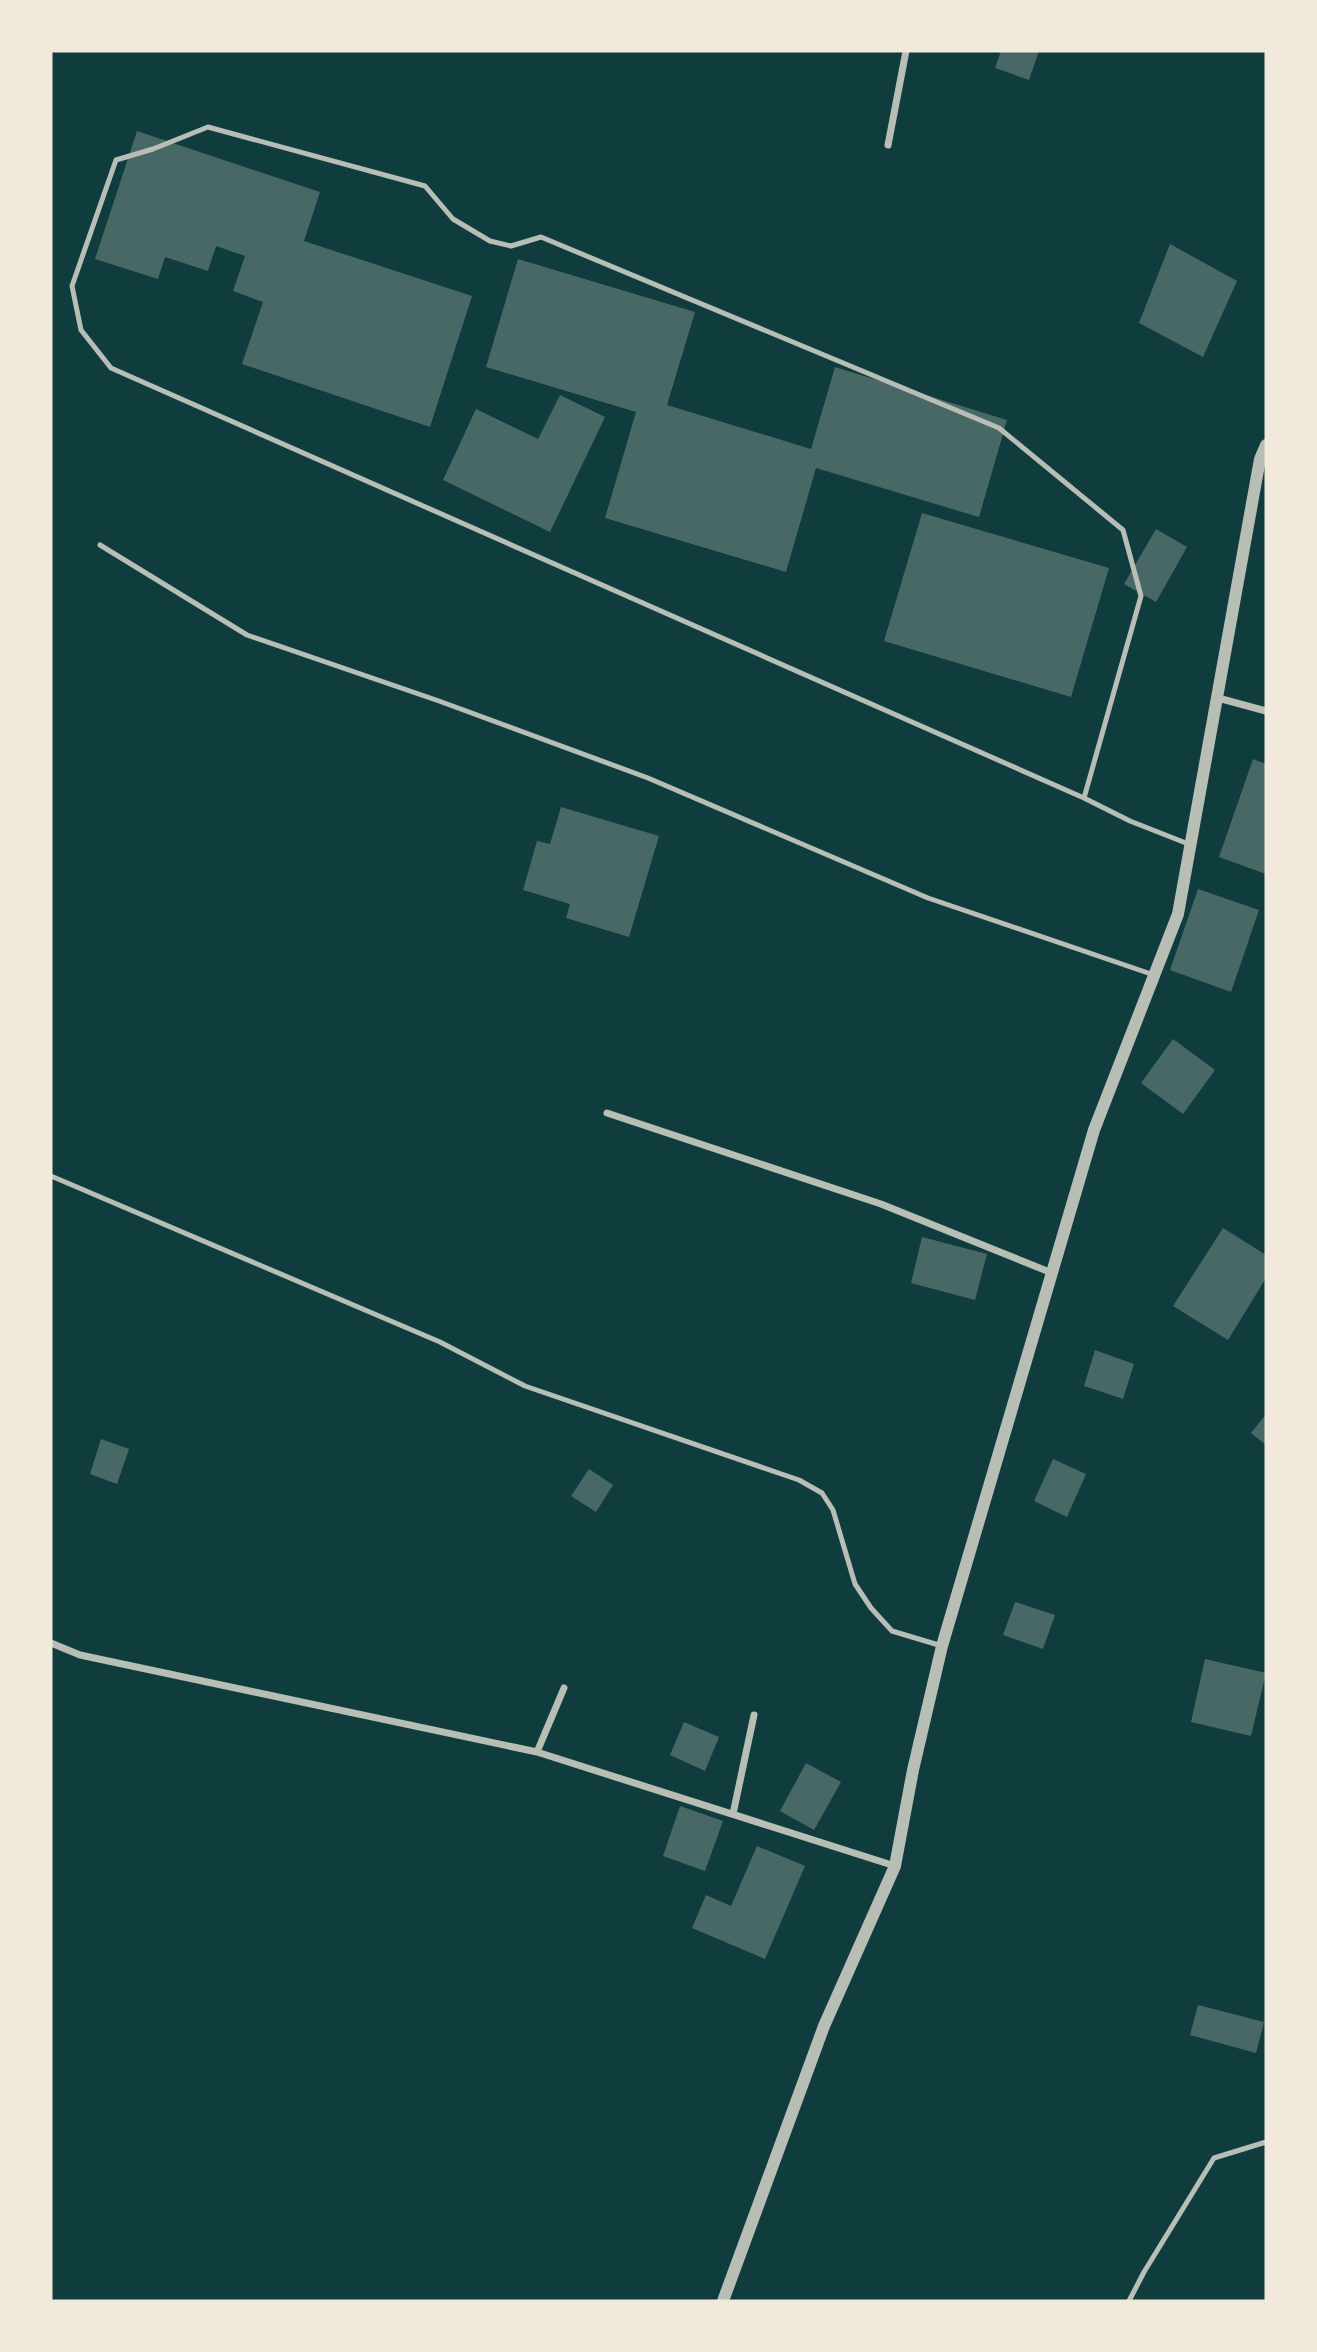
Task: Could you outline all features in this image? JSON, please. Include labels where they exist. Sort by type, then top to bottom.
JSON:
[{"type":"street","points":[[888,145],[906,51]]},
{"type":"street","points":[[723,2301],[824,2026],[895,1866],[913,1770],[942,1646],[1094,1130],[1178,914],[1260,459],[1266,445]]},
{"type":"street","points":[[1217,698],[1266,711]]},
{"type":"street","points":[[607,1113],[881,1204],[1052,1273]]},
{"type":"street","points":[[51,1643],[80,1655],[537,1752],[895,1866]]},
{"type":"street","points":[[537,1752],[564,1688]]},
{"type":"street","points":[[733,1814],[754,1715]]},
{"type":"lane","points":[[1084,798],[1141,596],[1122,530],[999,428],[541,237],[511,246],[490,241],[453,219],[425,186],[208,127],[153,149],[116,160],[72,286],[81,330],[111,368],[1084,798],[1130,821],[1191,845]]},
{"type":"lane","points":[[100,545],[247,635],[439,701],[648,778],[928,898],[1154,975]]},
{"type":"lane","points":[[51,1176],[440,1342],[525,1386],[799,1480],[822,1493],[833,1510],[855,1584],[871,1608],[892,1631],[942,1646]]},
{"type":"lane","points":[[1129,2301],[1214,2158],[1266,2142]]},
{"type":"building","points":[[1001,51],[1039,51],[1029,80],[995,68]]},
{"type":"building","points":[[137,131],[320,192],[304,241],[472,296],[430,427],[242,364],[263,302],[233,291],[245,256],[216,246],[208,271],[165,257],[158,279],[95,259]]},
{"type":"building","points":[[1170,244],[1237,281],[1203,357],[1139,323]]},
{"type":"building","points":[[518,259],[695,312],[667,405],[811,449],[835,367],[1007,420],[979,517],[816,468],[786,572],[605,518],[636,412],[486,367]]},
{"type":"building","points":[[560,395],[605,417],[550,532],[443,480],[476,409],[538,439]]},
{"type":"building","points":[[922,513],[1109,568],[1071,697],[884,641]]},
{"type":"building","points":[[1156,529],[1187,547],[1156,602],[1124,584]]},
{"type":"building","points":[[1253,759],[1266,764],[1266,874],[1219,857]]},
{"type":"building","points":[[561,807],[659,836],[629,937],[566,918],[570,904],[523,890],[537,841],[550,844]]},
{"type":"building","points":[[1198,889],[1259,910],[1231,992],[1170,970]]},
{"type":"building","points":[[1173,1039],[1215,1070],[1183,1114],[1141,1083]]},
{"type":"building","points":[[1223,1228],[1266,1255],[1266,1278],[1228,1340],[1173,1306]]},
{"type":"building","points":[[922,1237],[987,1254],[975,1300],[911,1283]]},
{"type":"building","points":[[1095,1350],[1134,1364],[1123,1399],[1084,1386]]},
{"type":"building","points":[[1266,1414],[1266,1445],[1251,1433]]},
{"type":"building","points":[[101,1439],[129,1449],[117,1484],[90,1474]]},
{"type":"building","points":[[1053,1459],[1086,1474],[1067,1517],[1034,1501]]},
{"type":"building","points":[[589,1469],[613,1485],[596,1512],[571,1496]]},
{"type":"building","points":[[1015,1602],[1055,1615],[1043,1649],[1003,1635]]},
{"type":"building","points":[[1205,1659],[1266,1673],[1251,1736],[1191,1722]]},
{"type":"building","points":[[684,1722],[719,1737],[705,1771],[670,1755]]},
{"type":"building","points":[[806,1763],[841,1782],[814,1830],[780,1811]]},
{"type":"building","points":[[680,1806],[723,1821],[705,1871],[663,1856]]},
{"type":"building","points":[[757,1846],[805,1866],[765,1959],[692,1928],[706,1895],[731,1906]]},
{"type":"building","points":[[1198,2005],[1264,2022],[1256,2053],[1190,2035]]}]
